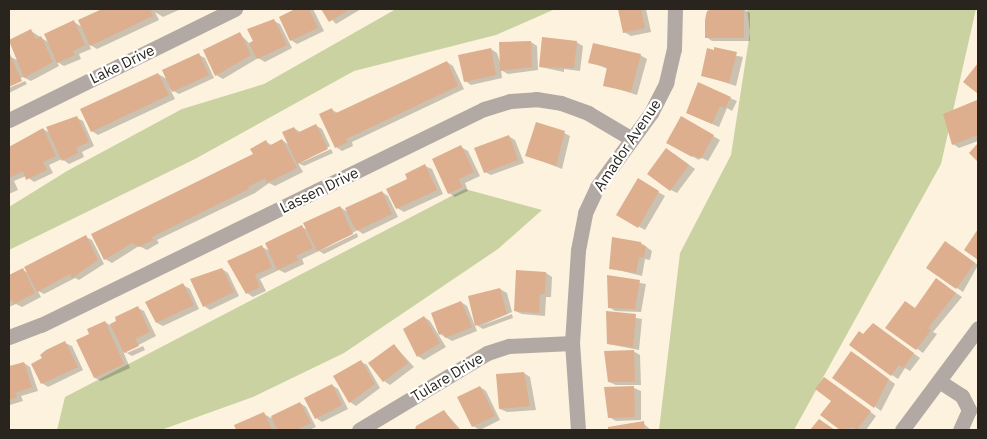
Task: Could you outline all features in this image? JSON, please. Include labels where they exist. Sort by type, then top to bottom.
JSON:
[{"type":"street","name":"Lake Drive","points":[[9,120],[235,9]]},
{"type":"street","name":"Amador Avenue","points":[[578,430],[572,343],[578,250],[585,213],[596,187],[651,113],[666,83],[674,49],[675,9]]},
{"type":"street","name":"Lassen Drive","points":[[9,337],[50,321],[484,109],[519,100],[561,103],[588,113],[632,139]]},
{"type":"street","points":[[902,430],[978,328]]},
{"type":"street","name":"Tulare Drive","points":[[359,430],[487,353],[509,346],[572,343]]},
{"type":"street","points":[[939,381],[962,396],[969,410],[960,430]]},
{"type":"green space","points":[[396,9],[553,10],[496,35],[354,71],[195,159],[9,250],[9,207],[67,171],[182,109],[264,84]]},
{"type":"green space","points":[[747,9],[976,9],[941,164],[794,430],[659,430],[680,253],[731,155],[750,32]]},
{"type":"green space","points":[[465,189],[542,210],[498,249],[344,353],[253,397],[161,430],[57,430],[65,397]]},
{"type":"building","points":[[102,9],[150,9],[153,16],[90,46],[78,20]]},
{"type":"building","points":[[295,9],[309,9],[318,28],[290,41],[279,17]]},
{"type":"building","points":[[321,9],[350,9],[329,22]]},
{"type":"building","points":[[618,9],[641,9],[645,28],[623,33]]},
{"type":"building","points":[[712,9],[744,9],[744,38],[705,38],[707,11]]},
{"type":"building","points":[[274,19],[287,45],[257,59],[249,43],[253,41],[247,29]]},
{"type":"building","points":[[74,20],[85,45],[73,51],[75,55],[57,63],[44,34]]},
{"type":"building","points":[[31,29],[36,39],[41,36],[53,62],[24,78],[9,40]]},
{"type":"building","points":[[240,32],[251,55],[215,76],[203,50]]},
{"type":"building","points":[[542,37],[577,41],[574,68],[539,67]]},
{"type":"building","points":[[531,41],[532,67],[500,71],[499,42]]},
{"type":"building","points":[[593,43],[641,54],[631,92],[603,86],[607,67],[588,63]]},
{"type":"building","points":[[714,47],[737,52],[729,83],[701,76],[707,48],[714,50]]},
{"type":"building","points":[[491,48],[496,75],[464,82],[458,55]]},
{"type":"building","points":[[9,52],[22,81],[9,87]]},
{"type":"building","points":[[199,53],[209,75],[172,92],[162,70]]},
{"type":"building","points":[[447,61],[458,86],[346,139],[348,142],[335,148],[319,114],[332,108],[334,114]]},
{"type":"building","points":[[978,63],[978,94],[963,82]]},
{"type":"building","points":[[158,73],[169,95],[91,132],[80,109]]},
{"type":"building","points":[[698,82],[731,97],[725,108],[720,106],[712,124],[686,113]]},
{"type":"building","points":[[977,100],[978,135],[952,145],[943,114]]},
{"type":"building","points":[[77,116],[89,142],[76,148],[78,153],[62,161],[46,127]]},
{"type":"building","points":[[681,116],[714,135],[701,159],[693,155],[692,157],[666,143]]},
{"type":"building","points":[[536,122],[565,131],[556,166],[525,156]]},
{"type":"building","points":[[316,124],[328,149],[297,164],[282,132],[294,127],[297,133]]},
{"type":"building","points":[[43,128],[56,156],[43,162],[47,170],[26,180],[23,171],[9,178],[9,147]]},
{"type":"building","points":[[509,135],[518,160],[484,173],[474,148]]},
{"type":"building","points":[[282,139],[297,168],[267,183],[265,178],[248,187],[249,189],[152,237],[153,240],[139,247],[132,243],[104,260],[91,234],[253,154],[250,149],[266,140],[269,146]]},
{"type":"building","points":[[978,143],[978,162],[969,153]]},
{"type":"building","points":[[461,145],[474,172],[459,179],[462,187],[448,194],[432,159]]},
{"type":"building","points":[[666,148],[689,165],[670,191],[647,174]]},
{"type":"building","points":[[425,164],[437,190],[396,209],[386,189],[407,179],[405,174]]},
{"type":"building","points":[[638,178],[659,191],[638,228],[616,215]]},
{"type":"building","points":[[382,191],[392,214],[356,231],[345,208]]},
{"type":"building","points":[[340,206],[353,234],[317,251],[303,223]]},
{"type":"building","points":[[302,225],[313,248],[296,256],[299,260],[277,270],[265,243]]},
{"type":"building","points":[[978,229],[978,260],[964,250]]},
{"type":"building","points":[[86,235],[98,260],[72,278],[70,274],[37,292],[24,267]]},
{"type":"building","points":[[612,237],[641,242],[641,245],[646,246],[644,257],[639,257],[636,273],[609,269]]},
{"type":"building","points":[[945,241],[975,263],[956,289],[926,268]]},
{"type":"building","points":[[262,245],[272,267],[255,275],[260,287],[246,294],[227,261]]},
{"type":"building","points":[[23,268],[35,293],[14,304],[12,300],[9,302],[9,275]]},
{"type":"building","points":[[222,268],[234,292],[203,307],[190,279]]},
{"type":"building","points":[[516,270],[546,272],[545,294],[540,294],[539,313],[514,311]]},
{"type":"building","points":[[607,275],[640,280],[635,309],[608,308]]},
{"type":"building","points":[[936,278],[956,293],[928,328],[931,330],[916,350],[885,328],[905,301],[915,308]]},
{"type":"building","points":[[183,283],[194,305],[156,323],[145,302]]},
{"type":"building","points":[[500,288],[507,314],[475,326],[468,296]]},
{"type":"building","points":[[461,301],[472,327],[445,338],[443,333],[439,335],[431,313]]},
{"type":"building","points":[[138,306],[150,332],[135,339],[139,346],[124,353],[110,324],[116,321],[115,317]]},
{"type":"building","points":[[606,311],[636,314],[633,347],[607,344]]},
{"type":"building","points":[[424,316],[440,343],[417,357],[403,329]]},
{"type":"building","points":[[105,321],[124,364],[94,378],[76,340],[89,334],[87,329]]},
{"type":"building","points":[[873,323],[914,353],[903,368],[899,365],[891,376],[849,345],[859,331],[863,334]]},
{"type":"building","points":[[65,341],[78,367],[41,384],[31,364],[42,358],[40,355],[46,350]]},
{"type":"building","points":[[394,344],[408,363],[383,382],[368,363]]},
{"type":"building","points":[[634,350],[635,382],[608,382],[604,351]]},
{"type":"building","points":[[851,351],[889,379],[874,408],[832,378]]},
{"type":"building","points":[[361,360],[375,384],[349,403],[333,376]]},
{"type":"building","points":[[9,362],[10,366],[24,362],[32,387],[15,393],[17,397],[9,400]]},
{"type":"building","points":[[524,372],[530,406],[499,409],[496,374]]},
{"type":"building","points":[[824,377],[871,411],[857,430],[853,427],[840,430],[820,415],[831,401],[815,389]]},
{"type":"building","points":[[332,384],[342,405],[315,419],[304,398]]},
{"type":"building","points":[[480,386],[495,416],[472,427],[457,397]]},
{"type":"building","points":[[634,386],[635,417],[608,418],[604,387]]},
{"type":"building","points":[[300,402],[311,423],[296,430],[277,430],[271,416]]},
{"type":"building","points":[[444,410],[458,430],[415,430],[416,426]]},
{"type":"building","points":[[264,412],[272,430],[236,430],[234,425]]},
{"type":"building","points":[[819,419],[835,430],[810,430]]},
{"type":"building","points":[[644,421],[645,430],[608,430],[608,427]]}]
